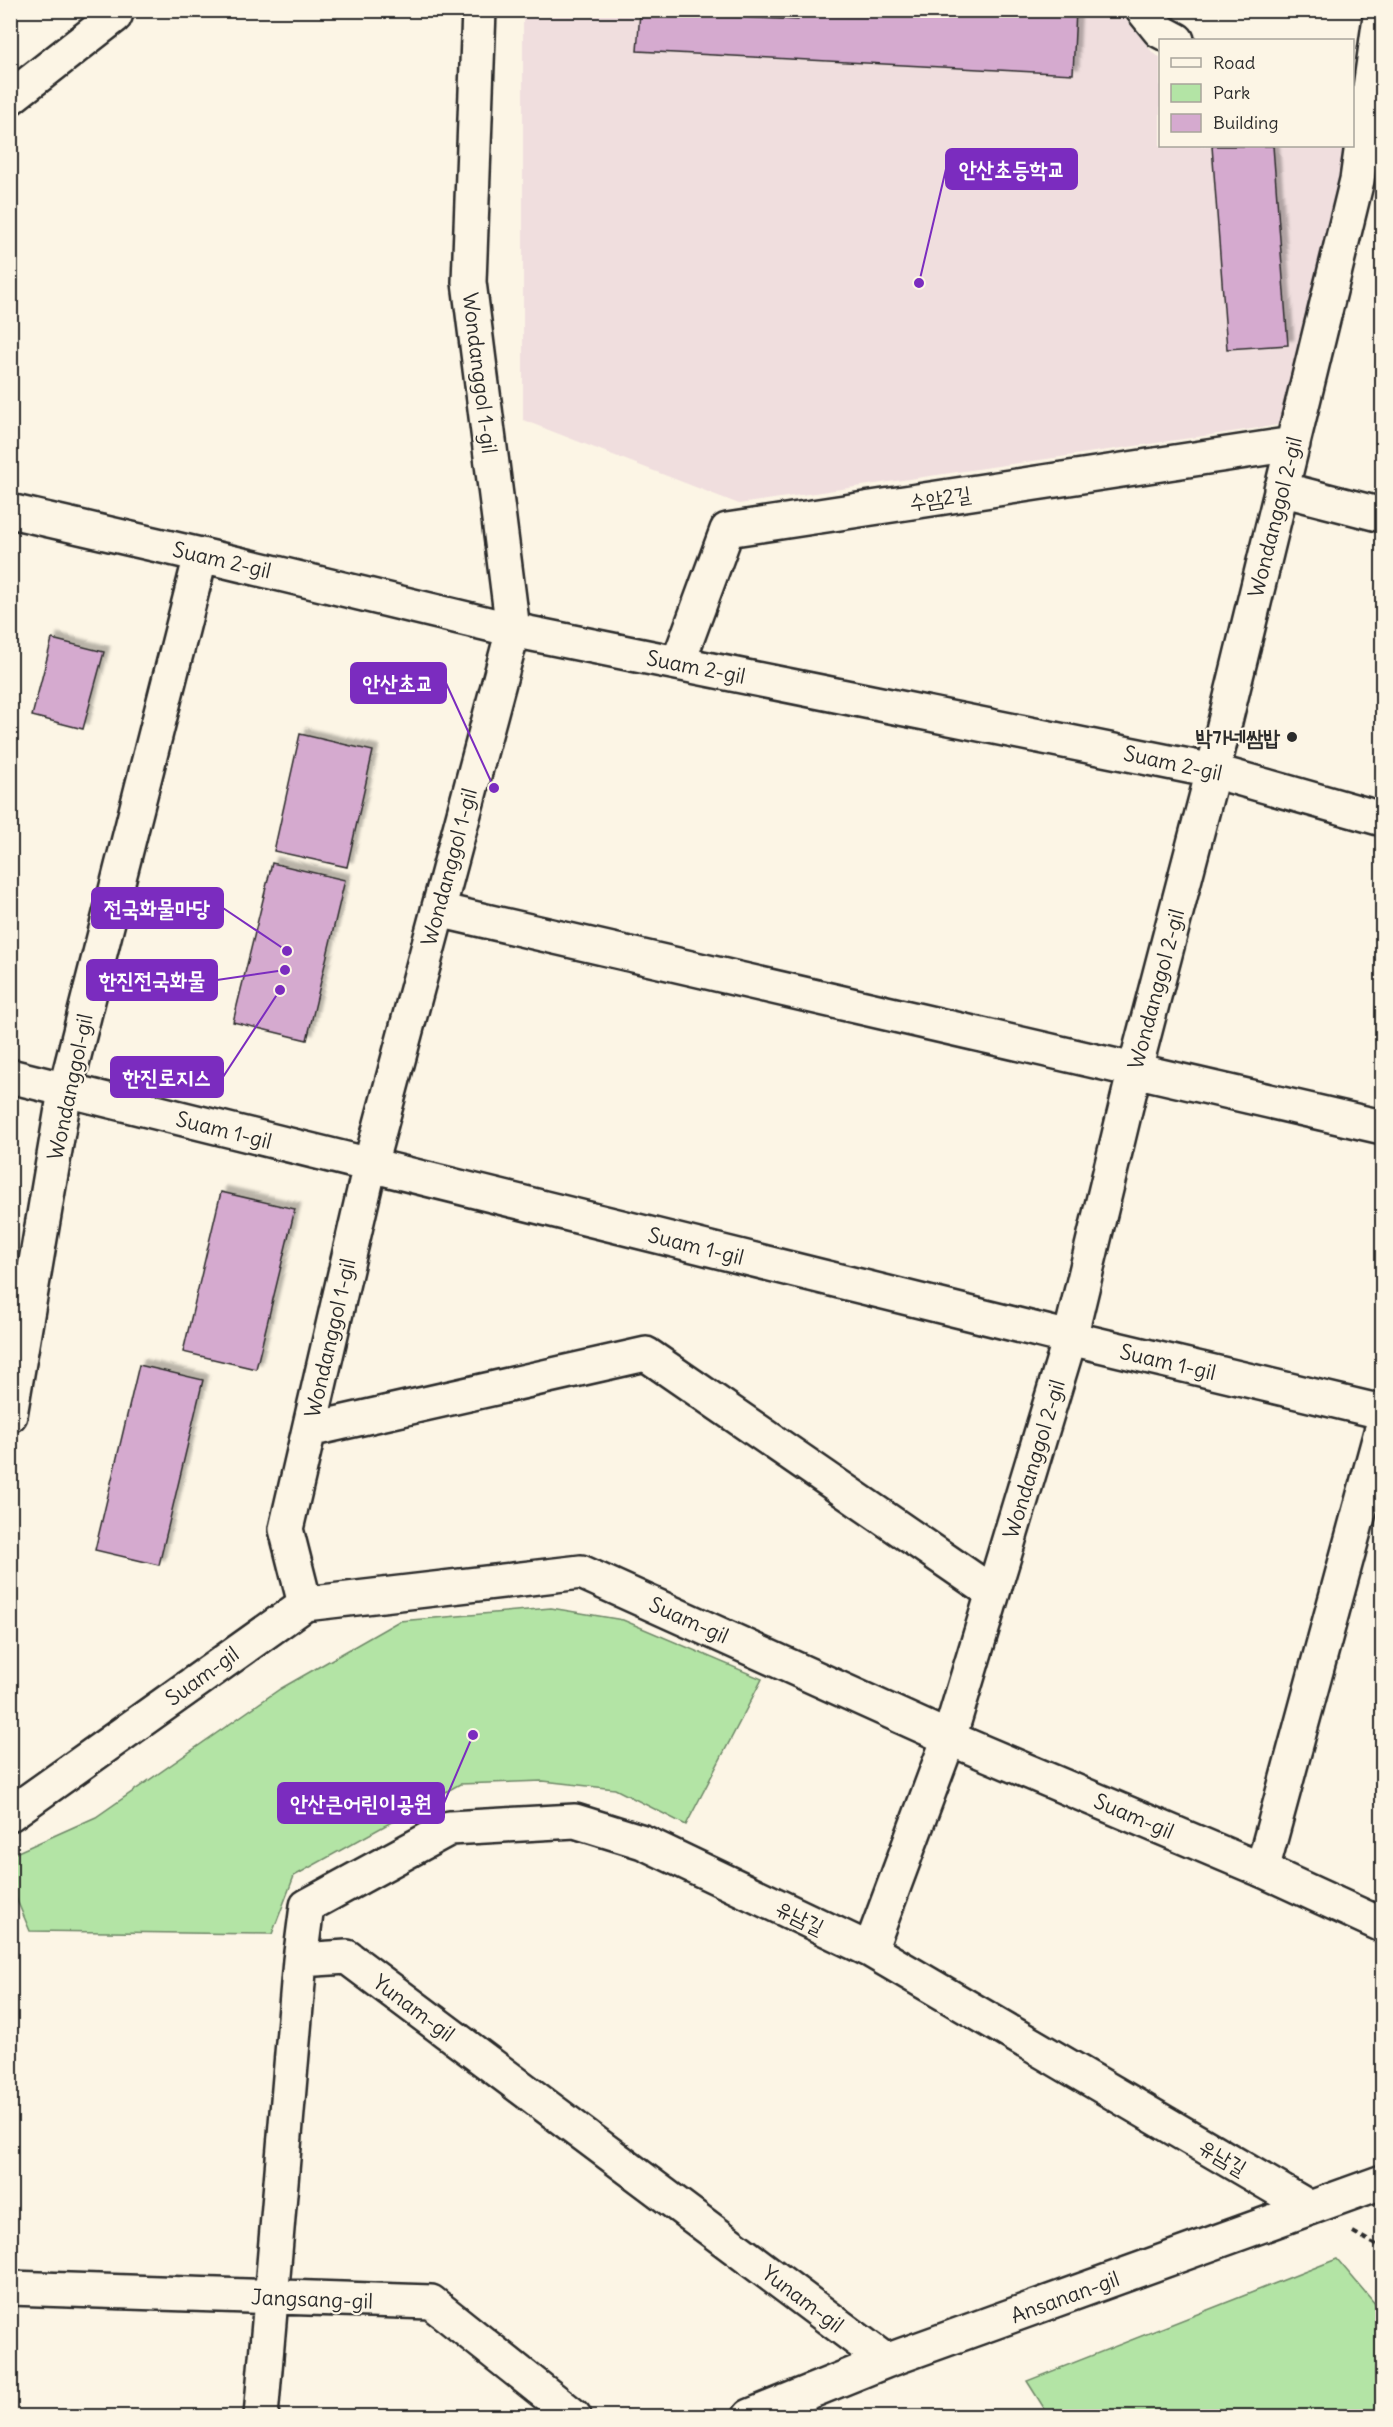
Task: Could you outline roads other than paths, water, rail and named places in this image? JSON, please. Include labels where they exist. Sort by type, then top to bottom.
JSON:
[{"type":"street","points":[[10,98],[115,16],[117,10]]},
{"type":"street","name":"Wondanggol 1-gil","points":[[304,1604],[286,1529],[370,1165],[513,630],[469,282],[478,10]]},
{"type":"street","points":[[1143,10],[1160,31],[1175,39]]},
{"type":"street","name":"Wondanggol 2-gil","points":[[870,1950],[949,1738],[1070,1338],[1135,1069],[1213,771],[1281,489],[1370,183],[1359,118],[1381,10]]},
{"type":"street","name":"수암2길","points":[[678,663],[728,530],[1293,444]]},
{"type":"street","points":[[1281,489],[1383,515]]},
{"type":"street","name":"Suam 2-gil","points":[[10,511],[513,630],[1213,771],[1383,819]]},
{"type":"street","name":"Wondanggol-gil","points":[[10,1415],[65,1091],[201,555]]},
{"type":"street","points":[[438,910],[1383,1128]]},
{"type":"street","name":"Suam 1-gil","points":[[10,1076],[1383,1413]]},
{"type":"street","points":[[309,1430],[646,1354],[993,1593]]},
{"type":"street","points":[[1262,1870],[1383,1428]]},
{"type":"street","name":"Suam-gil","points":[[10,1814],[304,1604],[581,1572],[949,1738],[1262,1870],[1383,1925]]},
{"type":"street","name":"유남길","points":[[300,1960],[307,1906],[450,1828],[574,1821],[643,1842],[870,1950],[1310,2208]]},
{"type":"street","name":"Yunam-gil","points":[[300,1960],[347,1957],[886,2361]]},
{"type":"street","points":[[261,2416],[300,1960]]},
{"type":"street","name":"Ansanan-gil","points":[[750,2416],[886,2361],[1383,2182]]},
{"type":"street","name":"Jangsang-gil","points":[[10,2288],[431,2302],[574,2416]]},
{"type":"place","name":"안산초등학교","points":[[919,283]]},
{"type":"place","name":"박가네쌈밥","points":[[1292,737]]},
{"type":"place","name":"안산초교","points":[[494,788]]},
{"type":"place","name":"전국화물마당","points":[[287,951]]},
{"type":"place","name":"한진전국화물","points":[[285,970]]},
{"type":"place","name":"한진로지스","points":[[280,990]]},
{"type":"place","name":"안산큰어린이공원","points":[[473,1735]]}]
